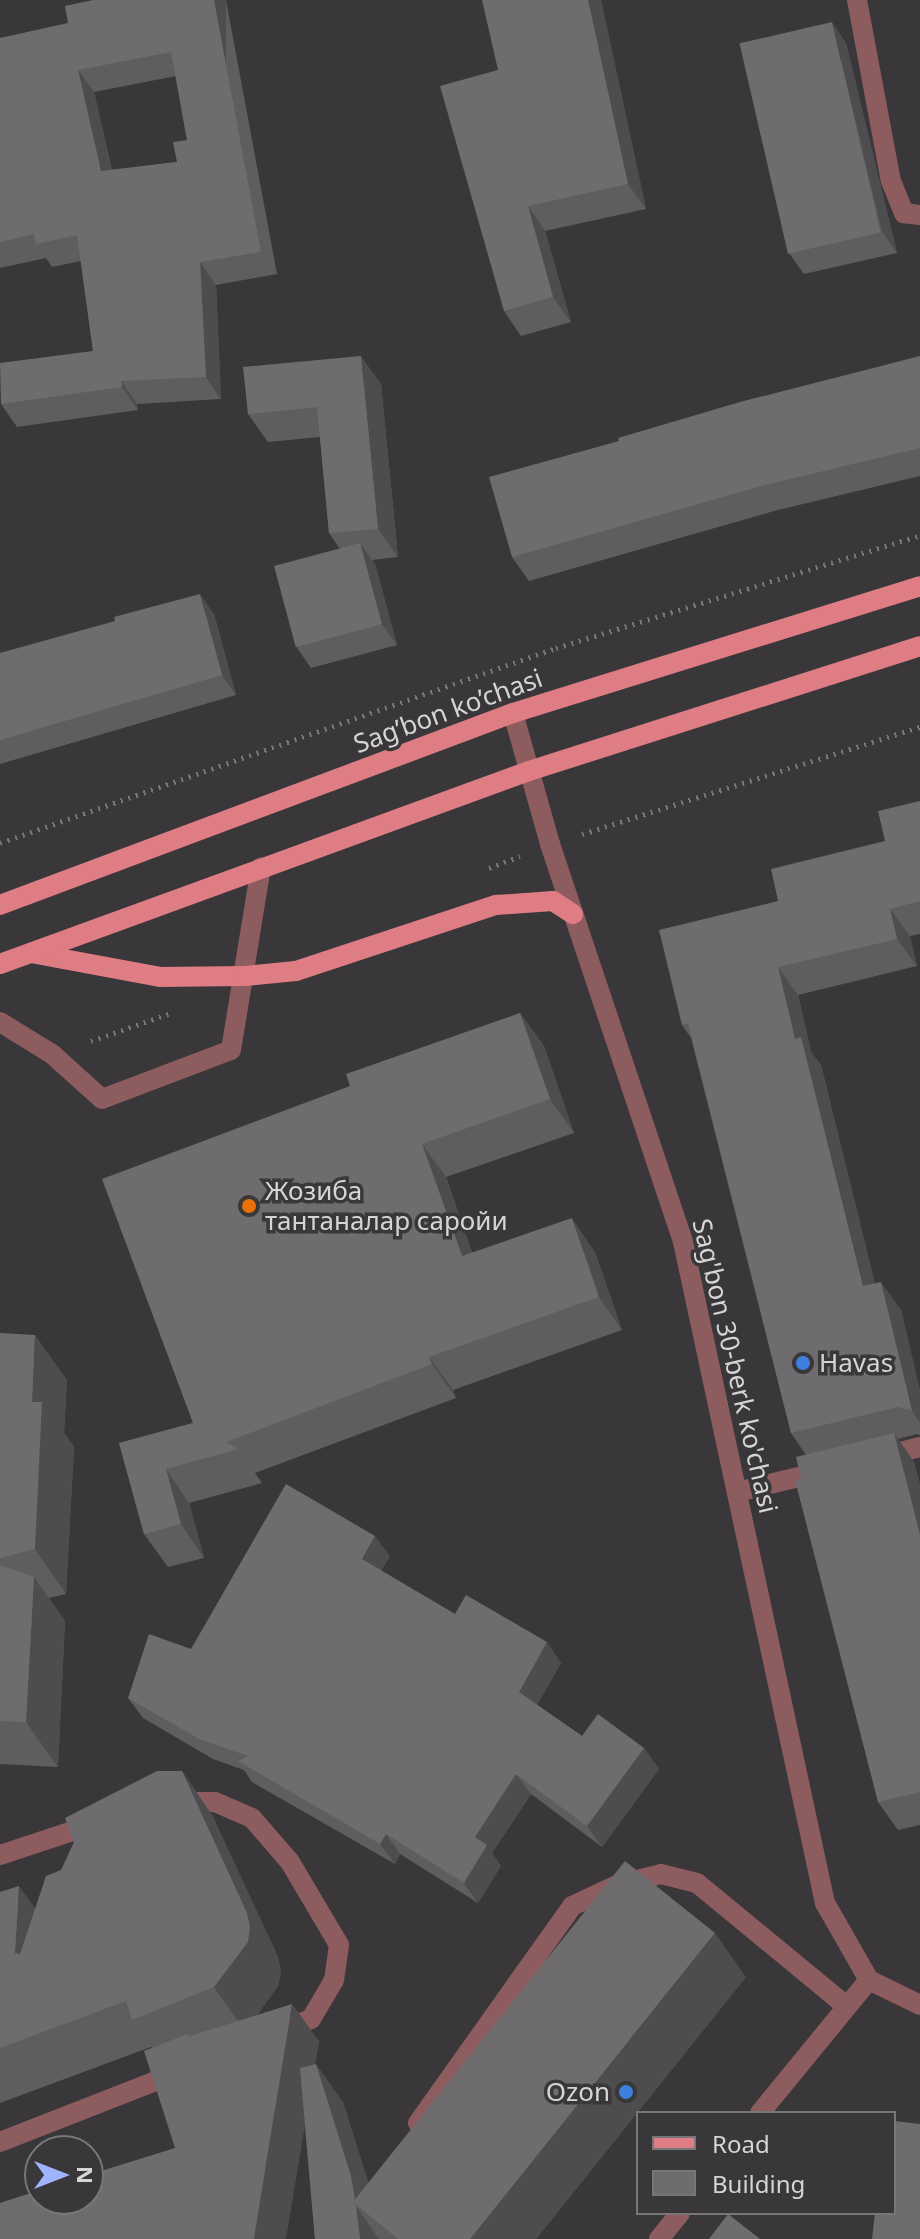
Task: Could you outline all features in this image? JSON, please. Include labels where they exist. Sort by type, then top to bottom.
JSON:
[{"type":"main road","name":"Sag’bon ko’chasi","points":[[0,905],[513,713],[920,586]]},
{"type":"main road","points":[[0,964],[529,771],[920,646]]},
{"type":"main road","points":[[31,953],[160,977],[245,976],[296,971],[496,905],[553,901],[573,914]]},
{"type":"street","points":[[857,0],[891,181],[904,213],[920,215]]},
{"type":"street","name":"Sag'bon 30-berk ko'chasi","points":[[513,713],[573,914],[683,1242],[825,1903],[869,1980]]},
{"type":"street","points":[[0,1022],[52,1054],[102,1099],[231,1050],[261,867]]},
{"type":"street","points":[[737,1492],[920,1447]]},
{"type":"street","points":[[163,1802],[215,1802],[252,1818],[290,1862],[339,1945],[334,1980],[311,2019],[267,2037]]},
{"type":"street","points":[[0,1855],[118,1816]]},
{"type":"street","points":[[401,2146],[572,1906],[617,1885],[661,1874],[697,1883],[846,2006]]},
{"type":"street","points":[[762,2111],[869,1980],[920,2005]]},
{"type":"street","points":[[0,2142],[193,2066]]},
{"type":"street","points":[[659,2239],[678,2215]]},
{"type":"path","points":[[0,843],[556,648],[920,535]]},
{"type":"building","points":[[93,0],[214,0],[261,252],[200,262],[206,377],[121,381],[122,387],[1,404],[0,363],[93,351],[77,235],[36,244],[34,234],[0,242],[0,38],[68,23],[65,6]],"holes":[[[171,52],[187,140],[173,142],[177,162],[101,171],[78,70]]]},
{"type":"building","points":[[482,0],[588,0],[628,184],[528,206],[553,297],[504,311],[440,86],[498,70]]},
{"type":"building","points":[[832,22],[881,232],[788,254],[739,43]]},
{"type":"building","points":[[361,356],[378,529],[329,533],[317,407],[248,414],[243,367]]},
{"type":"building","points":[[920,356],[920,448],[761,486],[512,557],[489,477],[619,441],[618,438],[740,402]]},
{"type":"building","points":[[360,543],[382,624],[296,647],[274,566]]},
{"type":"building","points":[[200,594],[222,675],[0,740],[0,653]]},
{"type":"building","points":[[920,801],[920,901],[890,909],[897,939],[778,967],[795,1039],[801,1037],[863,1286],[881,1282],[912,1411],[898,1407],[791,1433],[688,1023],[682,1025],[659,930],[778,901],[771,869],[885,841],[878,811]]},
{"type":"building","points":[[520,1013],[550,1099],[422,1144],[462,1256],[572,1218],[599,1297],[429,1357],[432,1364],[226,1442],[239,1449],[166,1469],[181,1524],[144,1534],[119,1443],[193,1423],[102,1179],[350,1086],[346,1074]]},
{"type":"building","points":[[0,1333],[35,1335],[32,1402],[42,1402],[35,1549],[0,1558]]},
{"type":"building","points":[[894,1433],[920,1535],[920,1792],[878,1802],[795,1480],[801,1479],[796,1457]]},
{"type":"building","points":[[286,1484],[375,1536],[362,1559],[455,1614],[466,1595],[547,1642],[519,1692],[582,1736],[598,1714],[644,1748],[587,1826],[516,1774],[475,1837],[487,1845],[464,1883],[386,1834],[380,1844],[238,1761],[248,1756],[199,1739],[128,1698],[149,1634],[191,1649]]},
{"type":"building","points":[[0,1565],[34,1577],[26,1722],[0,1721]]},
{"type":"building","points":[[157,1771],[182,1771],[247,1913],[250,1927],[248,1942],[214,1987],[132,2020],[126,2001],[0,2048],[0,1892],[19,1886],[15,1953],[20,1954],[46,1876],[61,1870],[74,1842],[65,1818]]},
{"type":"building","points":[[625,1861],[715,1933],[470,2239],[398,2239],[353,2202]]},
{"type":"building","points":[[292,2004],[254,2239],[0,2239],[0,2203],[24,2195],[24,2215],[104,2215],[104,2170],[175,2148],[144,2051],[190,2033],[187,2037]]},
{"type":"building","points":[[316,2064],[351,2176],[360,2239],[315,2239],[300,2068]]},
{"type":"building","points":[[896,2121],[920,2124],[920,2239],[872,2239],[875,2215],[896,2215]]},
{"type":"building","points":[[729,2215],[760,2239],[709,2239]]},
{"type":"place","name":"Жозиба тантаналар саройи","points":[[249,1206]]},
{"type":"place","name":"Havas","points":[[803,1363]]},
{"type":"place","name":"Ozon","points":[[626,2092]]}]
